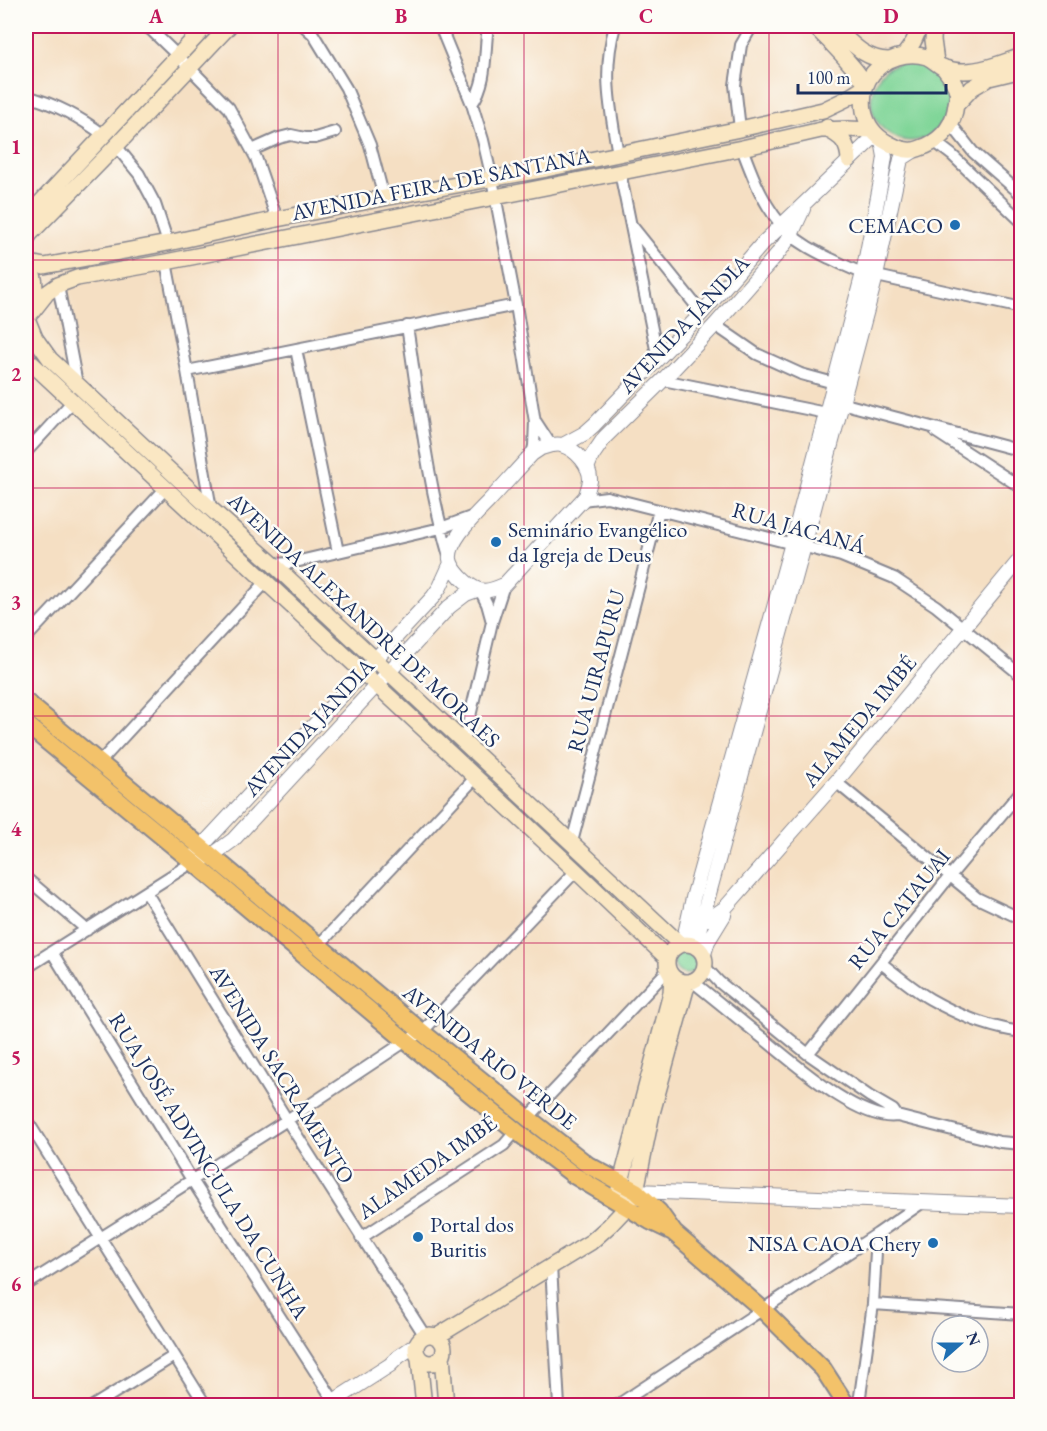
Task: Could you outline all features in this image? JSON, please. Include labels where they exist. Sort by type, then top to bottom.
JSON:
[{"type":"main road","points":[[26,218],[206,26]]},
{"type":"main road","points":[[26,240],[229,26]]},
{"type":"main road","points":[[814,26],[853,66],[866,85]]},
{"type":"main road","points":[[833,26],[859,50],[875,59],[888,60]]},
{"type":"main road","points":[[904,55],[918,34],[920,26]]},
{"type":"main road","points":[[934,26],[933,40],[939,64],[952,79],[957,92],[951,124],[944,136],[935,142],[915,150],[901,149],[877,135],[864,113],[863,100],[866,85],[879,67],[888,60],[904,55],[915,55],[926,57],[939,64],[965,71],[1022,56]]},
{"type":"main road","points":[[956,105],[972,88],[989,78],[1022,70]]},
{"type":"main road","name":"AVENIDA FEIRA DE SANTANA","points":[[28,259],[44,266],[740,129],[823,110],[846,99],[866,85]]},
{"type":"main road","points":[[823,110],[828,129],[842,140],[849,160]]},
{"type":"main road","name":"AVENIDA FEIRA DE SANTANA","points":[[28,319],[47,292],[77,278],[742,148],[828,129],[877,135]]},
{"type":"main road","points":[[28,259],[35,279],[35,296],[28,319]]},
{"type":"main road","name":"AVENIDA ALEXANDRE DE MORAES","points":[[28,319],[35,338],[51,359],[77,384],[693,951]]},
{"type":"main road","name":"AVENIDA ALEXANDRE DE MORAES","points":[[26,358],[576,871],[669,968]]},
{"type":"main road","name":"AVENIDA RIO VERDE","points":[[26,702],[99,763],[406,1041],[575,1176],[674,1233]]},
{"type":"main road","name":"AVENIDA RIO VERDE","points":[[26,724],[202,855],[318,946],[588,1165],[636,1191]]},
{"type":"main road","points":[[428,1343],[591,1242],[610,1225],[621,1203],[636,1191],[652,1113],[686,989],[700,976],[693,951],[674,947],[670,952],[671,993],[621,1182],[621,1203]]},
{"type":"main road","points":[[669,968],[677,980],[691,982]]},
{"type":"main road","points":[[636,1191],[659,1212],[674,1233],[762,1309],[823,1369],[847,1406]]},
{"type":"main road","points":[[428,1343],[427,1363],[442,1356]]},
{"type":"main road","points":[[428,1343],[443,1347],[446,1406]]},
{"type":"main road","points":[[424,1406],[428,1343]]},
{"type":"street","points":[[144,26],[178,56],[229,108],[252,150],[277,219]]},
{"type":"street","points":[[304,26],[313,34],[346,88],[370,145],[384,198]]},
{"type":"street","points":[[440,26],[472,104],[492,179],[516,304],[535,422],[532,454]]},
{"type":"street","points":[[472,104],[479,94],[483,80],[488,26]]},
{"type":"street","points":[[615,26],[607,67],[608,100],[618,154]]},
{"type":"street","points":[[740,129],[735,86],[741,45],[752,26]]},
{"type":"street","points":[[26,96],[47,102],[82,118],[104,135]]},
{"type":"street","points":[[951,124],[973,152],[1022,195]]},
{"type":"street","points":[[252,150],[291,135],[315,138],[335,132]]},
{"type":"street","points":[[877,135],[885,157],[887,188]]},
{"type":"street","name":"AVENIDA JANDIA","points":[[587,468],[605,437],[715,325],[779,252],[786,230],[804,204],[877,135]]},
{"type":"street","points":[[935,142],[952,155],[1022,222]]},
{"type":"street","points":[[116,146],[139,174],[155,204],[168,243]]},
{"type":"street","points":[[742,148],[766,203],[786,230],[807,246],[852,270],[1022,308]]},
{"type":"street","points":[[693,951],[693,898],[841,403],[887,188],[901,159],[915,150]]},
{"type":"street","points":[[620,172],[658,359]]},
{"type":"street","points":[[630,224],[702,313]]},
{"type":"street","name":"AVENIDA JANDIA","points":[[202,855],[433,597],[451,561],[454,542],[460,532],[532,454],[541,448],[557,445],[585,432],[594,425],[702,313],[763,243],[786,230]]},
{"type":"street","points":[[166,261],[211,509]]},
{"type":"street","points":[[693,951],[798,545],[826,412],[870,274]]},
{"type":"street","points":[[58,285],[77,384]]},
{"type":"street","points":[[187,370],[516,304]]},
{"type":"street","points":[[715,325],[758,354],[801,374],[834,383]]},
{"type":"street","points":[[407,327],[441,528],[451,561],[464,580],[479,591],[487,604],[492,622]]},
{"type":"street","points":[[296,349],[338,552]]},
{"type":"street","points":[[663,380],[826,412]]},
{"type":"street","points":[[26,452],[73,401]]},
{"type":"street","points":[[841,403],[1022,451]]},
{"type":"street","points":[[464,742],[492,622],[504,585],[586,496],[590,483],[587,468],[582,459],[573,451],[557,445],[535,422]]},
{"type":"street","points":[[928,426],[1022,488]]},
{"type":"street","name":"RUA JACANÁ","points":[[590,483],[607,497]]},
{"type":"street","points":[[26,638],[166,488]]},
{"type":"street","name":"RUA JACANÁ","points":[[582,500],[607,497],[841,556],[894,578],[936,606],[1022,676]]},
{"type":"street","name":"RUA UIRAPURU","points":[[572,842],[659,510]]},
{"type":"street","points":[[273,564],[291,563],[441,528],[475,516]]},
{"type":"street","name":"ALAMEDA IMBÉ","points":[[702,918],[709,919],[725,909],[836,782],[1022,557]]},
{"type":"street","points":[[99,763],[266,582]]},
{"type":"street","name":"AVENIDA JANDIA","points":[[26,968],[202,855],[233,840],[449,607],[466,594],[495,589],[504,585]]},
{"type":"street","points":[[318,946],[476,777]]},
{"type":"street","points":[[836,782],[976,898],[1022,917]]},
{"type":"street","name":"RUA CATAUAI","points":[[808,1054],[1022,790]]},
{"type":"street","points":[[26,1285],[422,1032],[576,871]]},
{"type":"street","points":[[26,878],[87,930]]},
{"type":"street","name":"AVENIDA SACRAMENTO","points":[[146,892],[428,1343]]},
{"type":"street","name":"ALAMEDA IMBÉ","points":[[693,951],[711,935],[724,915],[725,909]]},
{"type":"street","name":"AVENIDA ALEXANDRE DE MORAES","points":[[693,951],[719,982],[808,1054],[893,1110],[897,1116]]},
{"type":"street","name":"RUA JOSÉ ADVINCULA DA CUNHA","points":[[52,952],[330,1403]]},
{"type":"street","points":[[881,963],[929,998],[958,1013],[984,1023],[1022,1032]]},
{"type":"street","name":"ALAMEDA IMBÉ","points":[[528,1118],[669,968]]},
{"type":"street","name":"AVENIDA ALEXANDRE DE MORAES","points":[[691,982],[822,1084],[851,1103],[890,1118],[897,1116],[1000,1142],[1022,1144]]},
{"type":"street","points":[[27,1125],[206,1406]]},
{"type":"street","name":"ALAMEDA IMBÉ","points":[[361,1238],[504,1145],[516,1131]]},
{"type":"street","name":"AVENIDA RIO VERDE","points":[[636,1191],[1022,1206]]},
{"type":"street","points":[[615,1406],[923,1202]]},
{"type":"street","points":[[857,1406],[873,1304],[877,1234]]},
{"type":"street","points":[[551,1266],[559,1406]]},
{"type":"street","points":[[873,1304],[1022,1314]]},
{"type":"street","points":[[330,1403],[390,1365],[398,1357],[428,1343]]},
{"type":"street","points":[[93,1406],[174,1356]]},
{"type":"green space","points":[[918,61],[933,69],[947,88],[949,100],[947,112],[935,132],[912,141],[899,139],[879,125],[872,111],[872,95],[877,80],[888,68],[900,63]]},
{"type":"green space","points":[[686,950],[695,953],[698,962],[695,971],[686,974],[677,971],[674,962],[677,953]]},
{"type":"place","name":"CEMACO","points":[[955,225]]},
{"type":"place","name":"Seminário Evangélico da Igreja de Deus","points":[[496,542]]},
{"type":"place","name":"Portal dos Buritis","points":[[418,1237]]},
{"type":"place","name":"NISA CAOA Chery","points":[[933,1243]]}]
